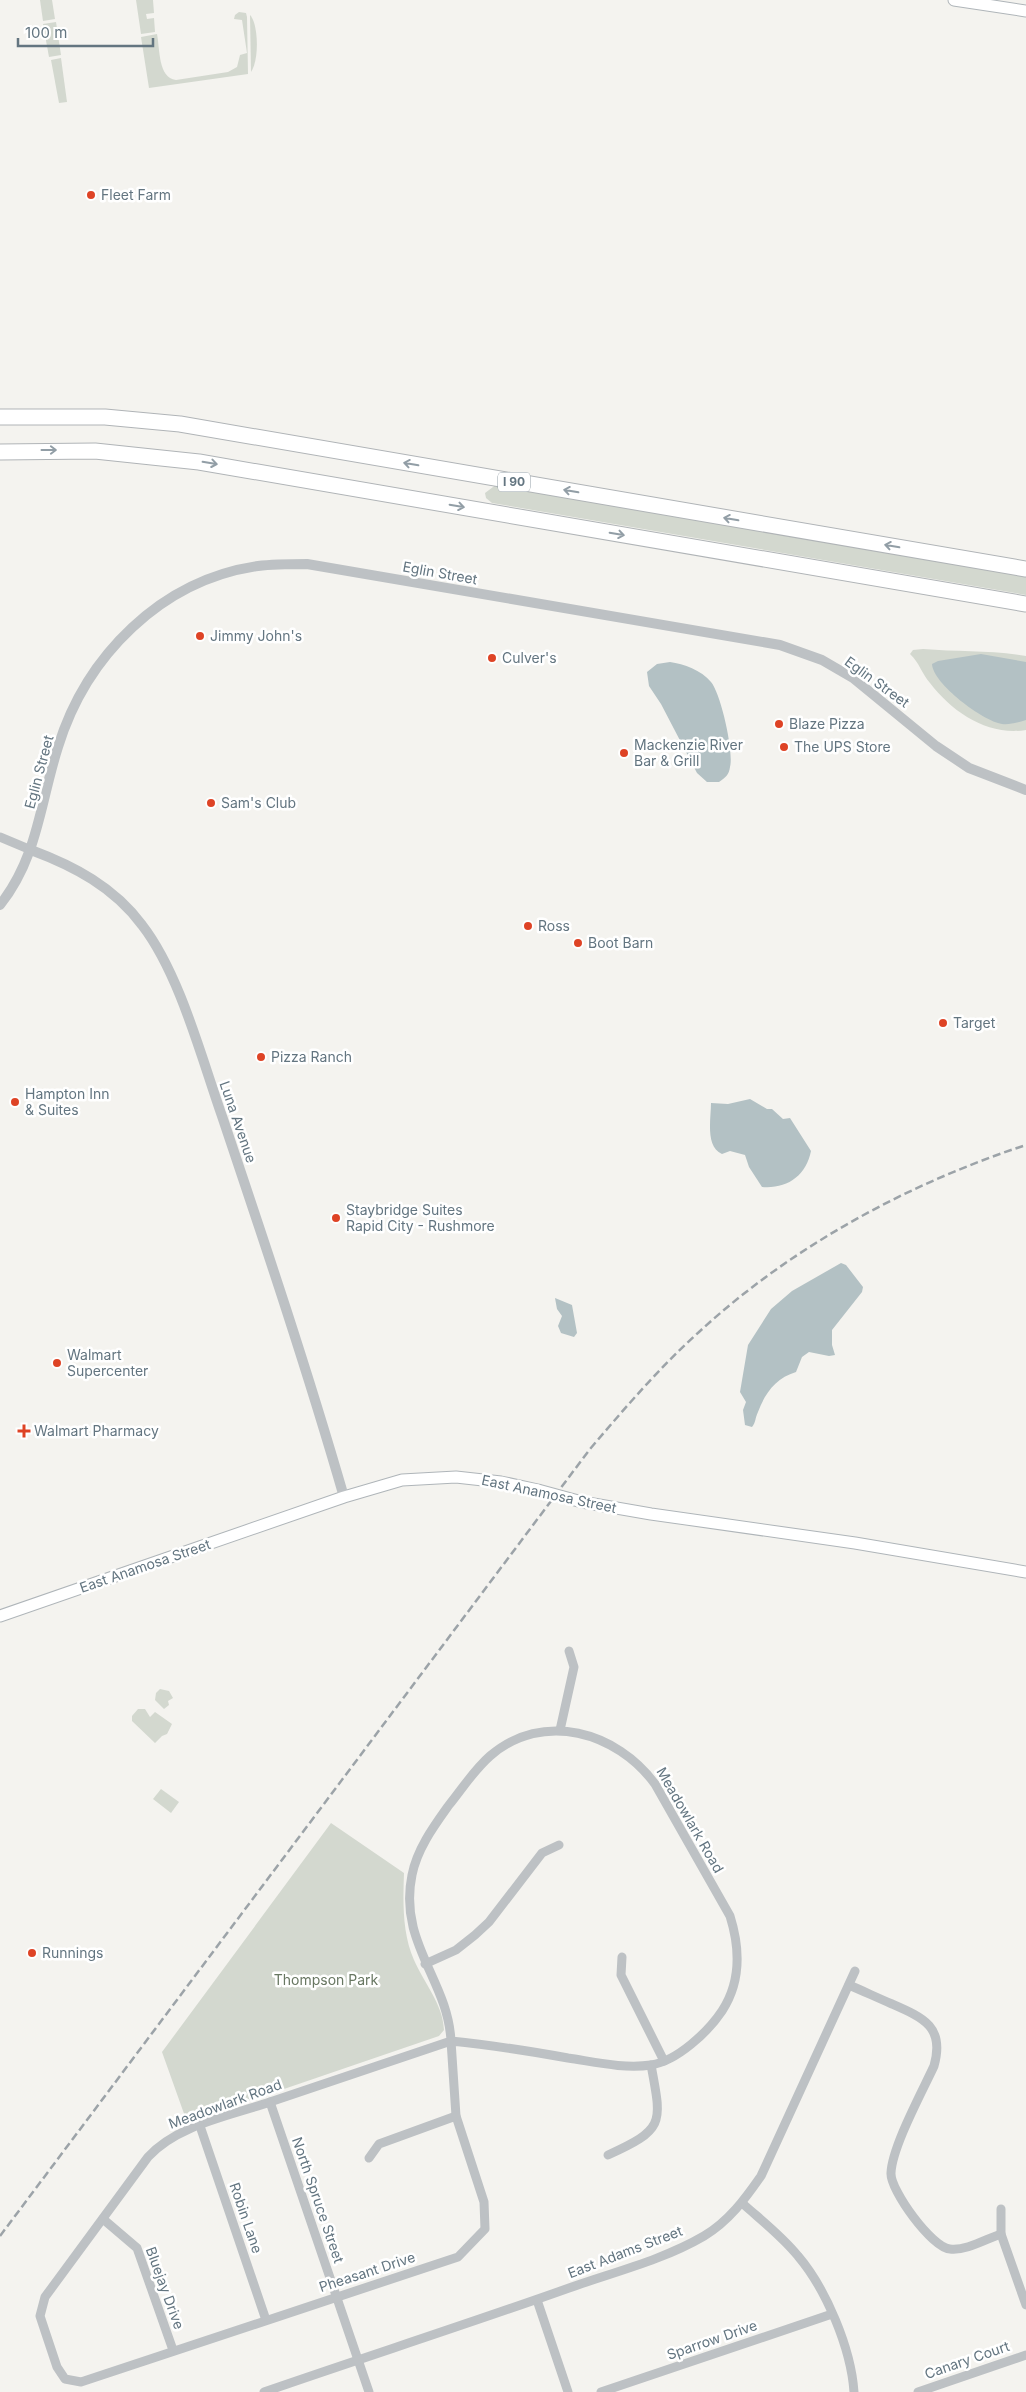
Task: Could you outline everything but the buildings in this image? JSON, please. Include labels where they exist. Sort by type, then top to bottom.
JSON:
[{"type":"highway","name":"I 90","points":[[0,418],[105,417],[180,424],[922,552],[1026,568]]},
{"type":"highway","points":[[0,452],[68,450],[121,452],[199,462],[1026,604]]},
{"type":"main road","points":[[954,0],[1026,11]]},
{"type":"main road","name":"East Anamosa Street","points":[[0,1616],[344,1496],[402,1480],[456,1478],[501,1482],[582,1502],[650,1514],[854,1542],[1026,1572]]},
{"type":"street","name":"Eglin Street","points":[[0,905],[14,885],[32,850],[58,745],[79,698],[97,666],[117,642],[146,614],[185,589],[240,570],[281,564],[307,564],[766,641],[786,647],[822,660],[853,678],[936,746],[969,768],[1026,790]]},
{"type":"street","name":"Luna Avenue","points":[[0,837],[80,871],[116,896],[143,925],[167,966],[204,1066],[286,1305],[344,1496]]},
{"type":"street","points":[[560,1730],[574,1667],[569,1651]]},
{"type":"street","name":"Meadowlark Road","points":[[66,2379],[57,2367],[40,2316],[45,2297],[159,2145],[175,2135],[451,2041],[484,2044],[613,2066],[651,2065],[664,2061],[697,2040],[716,2020],[726,2004],[737,1970],[738,1948],[730,1916],[655,1784],[644,1768],[623,1751],[582,1734],[560,1730],[532,1734],[510,1743],[491,1756],[471,1776],[438,1821],[418,1854],[411,1875],[411,1918],[417,1945],[446,2008],[451,2041]]},
{"type":"street","points":[[426,1964],[456,1950],[490,1922],[542,1853],[559,1846]]},
{"type":"street","points":[[622,1957],[622,1975],[664,2061]]},
{"type":"street","name":"East Adams Street","points":[[264,2392],[537,2300],[680,2249],[705,2235],[726,2220],[742,2203],[761,2176],[855,1971]]},
{"type":"street","points":[[849,1985],[922,2017],[932,2029],[937,2041],[937,2054],[934,2066],[893,2158],[891,2175],[894,2186],[922,2228],[937,2244],[949,2249],[959,2249],[1001,2234]]},
{"type":"street","name":"Pheasant Drive","points":[[66,2379],[81,2382],[458,2257],[485,2229],[484,2202],[456,2116],[451,2041]]},
{"type":"street","points":[[608,2155],[633,2144],[647,2134],[656,2122],[659,2108],[651,2065]]},
{"type":"street","name":"North Spruce Street","points":[[270,2102],[369,2392]]},
{"type":"street","points":[[369,2158],[379,2144],[456,2116]]},
{"type":"street","name":"Robin Lane","points":[[200,2126],[266,2320]]},
{"type":"street","points":[[742,2203],[798,2255],[812,2275],[832,2314],[848,2354],[854,2392]]},
{"type":"street","points":[[1001,2209],[1001,2234],[1026,2305]]},
{"type":"street","name":"Bluejay Drive","points":[[103,2220],[137,2248],[173,2350]]},
{"type":"street","points":[[537,2300],[568,2392]]},
{"type":"street","name":"Sparrow Drive","points":[[601,2392],[832,2314]]},
{"type":"street","name":"Canary Court","points":[[918,2392],[1026,2355]]},
{"type":"green space","points":[[40,0],[52,0],[55,19],[43,21]]},
{"type":"green space","points":[[136,0],[153,0],[154,13],[146,14],[147,19],[154,18],[155,32],[141,34]]},
{"type":"green space","points":[[239,12],[246,13],[247,17],[248,74],[149,88],[141,37],[157,34],[163,69],[170,78],[176,80],[228,72],[237,67],[240,55],[247,53],[242,20],[234,19],[235,15]]},
{"type":"green space","points":[[250,15],[255,27],[257,43],[254,67],[251,72]]},
{"type":"green space","points":[[56,22],[61,55],[49,57],[43,24]]},
{"type":"green space","points":[[61,58],[67,102],[59,103],[51,60]]},
{"type":"green space","points":[[497,484],[1026,575],[1026,595],[492,503],[486,498],[485,493]]},
{"type":"green space","points":[[923,649],[1026,656],[1026,730],[1012,731],[985,726],[960,713],[939,694],[910,654],[913,650]]},
{"type":"green space","points":[[160,1689],[169,1691],[173,1698],[168,1701],[169,1705],[164,1709],[155,1700],[156,1693]]},
{"type":"green space","points":[[138,1709],[145,1709],[150,1717],[155,1712],[172,1724],[167,1734],[155,1743],[132,1721],[132,1716]]},
{"type":"green space","points":[[161,1789],[179,1802],[171,1813],[153,1799]]},
{"type":"green space","name":"Thompson Park","points":[[331,1823],[404,1873],[407,1939],[418,1969],[437,2002],[444,2030],[439,2036],[187,2122],[162,2052]]},
{"type":"shaded area","points":[[981,654],[1026,662],[1026,720],[1002,724],[983,716],[950,691],[935,672],[932,664],[938,661]]},
{"type":"shaded area","points":[[670,662],[681,664],[697,671],[707,678],[715,688],[726,723],[731,760],[728,774],[719,782],[707,782],[697,773],[661,704],[649,686],[647,672],[657,664]]},
{"type":"shaded area","points":[[750,1099],[767,1109],[772,1109],[783,1119],[790,1118],[811,1151],[800,1174],[780,1186],[762,1187],[749,1167],[745,1155],[730,1151],[722,1154],[713,1145],[710,1132],[711,1103],[728,1104]]},
{"type":"shaded area","points":[[841,1263],[846,1265],[863,1287],[862,1292],[832,1330],[832,1345],[835,1355],[829,1356],[809,1352],[802,1357],[796,1372],[783,1378],[772,1387],[761,1405],[752,1427],[745,1425],[743,1410],[746,1402],[740,1392],[748,1345],[771,1309],[792,1291]]},
{"type":"shaded area","points":[[555,1298],[572,1305],[577,1333],[574,1337],[561,1333],[558,1326],[562,1316],[557,1309]]},
{"type":"railway","points":[[0,2236],[590,1449],[656,1374],[699,1332],[772,1272],[852,1221],[938,1179],[1026,1145]]},
{"type":"place","name":"Fleet Farm","points":[[91,195]]},
{"type":"place","name":"Jimmy John's","points":[[200,636]]},
{"type":"place","name":"Culver's","points":[[492,658]]},
{"type":"place","name":"Blaze Pizza","points":[[779,724]]},
{"type":"place","name":"The UPS Store","points":[[784,747]]},
{"type":"place","name":"Mackenzie River Bar & Grill","points":[[624,753]]},
{"type":"place","name":"Sam's Club","points":[[211,803]]},
{"type":"place","name":"Ross","points":[[528,926]]},
{"type":"place","name":"Boot Barn","points":[[578,943]]},
{"type":"place","name":"Target","points":[[943,1023]]},
{"type":"place","name":"Pizza Ranch","points":[[261,1057]]},
{"type":"place","name":"Hampton Inn & Suites","points":[[15,1102]]},
{"type":"place","name":"Staybridge Suites Rapid City - Rushmore","points":[[336,1218]]},
{"type":"place","name":"Walmart Supercenter","points":[[57,1363]]},
{"type":"place","name":"Walmart Pharmacy","points":[[24,1431]]},
{"type":"place","name":"Runnings","points":[[32,1953]]}]
